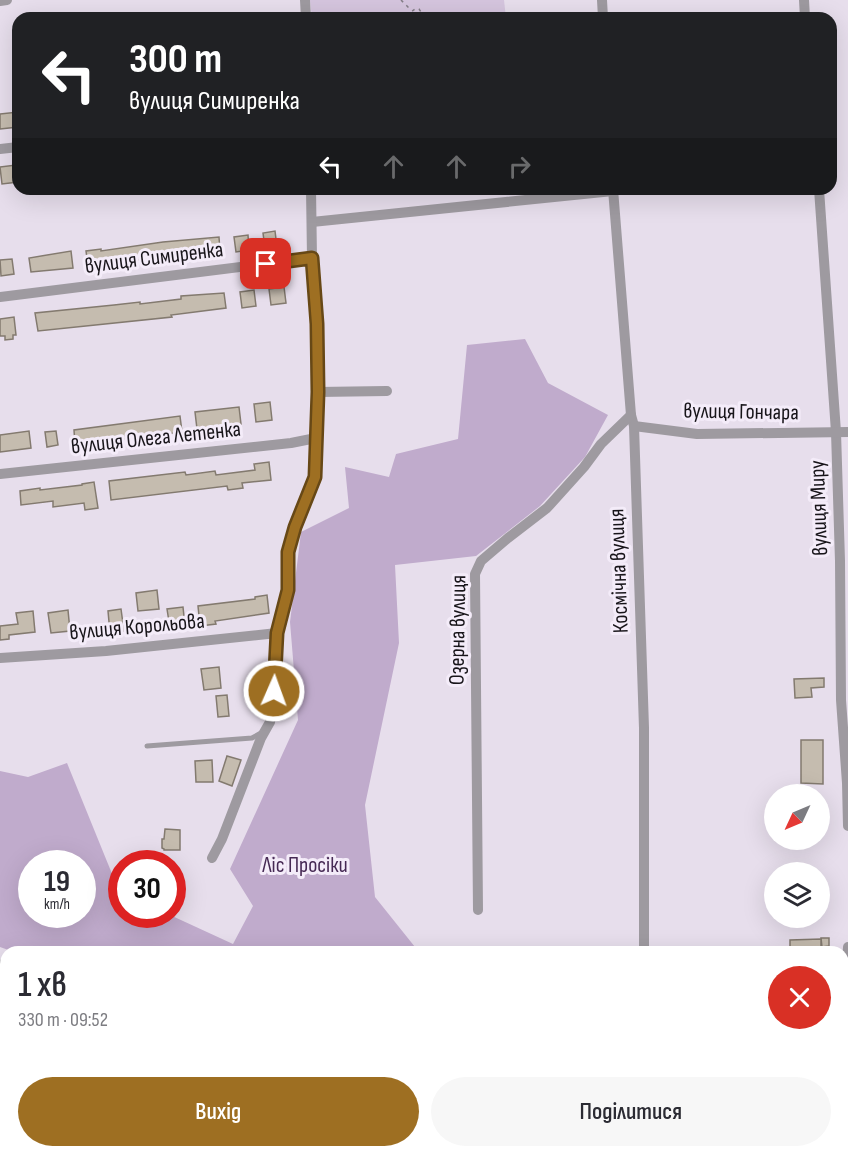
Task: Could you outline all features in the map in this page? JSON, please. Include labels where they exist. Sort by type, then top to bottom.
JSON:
[{"type":"street","points":[[0,1],[7,0]]},
{"type":"street","points":[[212,858],[270,722],[277,633],[288,590],[288,552],[295,527],[315,477],[318,392],[311,195]]},
{"type":"street","points":[[312,222],[566,195]]},
{"type":"street","name":"Космічна вулиця","points":[[613,195],[631,415],[634,426],[644,728],[644,946]]},
{"type":"street","name":"вулиця Миру","points":[[819,195],[836,432],[841,700],[848,826]]},
{"type":"street","name":"вулиця Симиренка","points":[[0,297],[312,258]]},
{"type":"street","points":[[318,392],[387,391]]},
{"type":"street","name":"Озерна вулиця","points":[[478,910],[475,574],[482,561],[547,508],[584,467],[601,444],[631,415]]},
{"type":"street","name":"вулиця Гончара","points":[[634,426],[698,434],[848,432]]},
{"type":"street","name":"вулиця Олега Летенка","points":[[0,474],[291,443],[316,438]]},
{"type":"street","name":"вулиця Корольова","points":[[0,658],[106,651],[277,633]]},
{"type":"lane","points":[[147,746],[252,738],[265,731]]},
{"type":"path","points":[[401,0],[412,10],[417,9],[421,12]]},
{"type":"shaded area","points":[[310,0],[504,0],[505,12],[311,12]]},
{"type":"green space","name":"Ліс Просіки","points":[[525,339],[548,383],[608,415],[585,457],[540,506],[476,556],[395,565],[399,643],[365,805],[375,897],[414,946],[0,946],[0,771],[28,777],[67,763],[108,864],[108,928],[186,928],[186,922],[233,944],[253,906],[230,869],[298,720],[290,622],[301,532],[349,508],[345,467],[389,477],[396,454],[458,439],[467,345]]},
{"type":"building","points":[[12,113],[12,128],[0,129],[0,114]]},
{"type":"building","points":[[12,166],[12,183],[2,184],[0,167]]},
{"type":"building","points":[[275,231],[277,247],[265,248],[263,233]]},
{"type":"building","points":[[248,235],[249,250],[236,252],[234,237]]},
{"type":"building","points":[[219,237],[220,252],[88,265],[86,251]]},
{"type":"building","points":[[71,251],[73,268],[31,272],[29,258]]},
{"type":"building","points":[[12,259],[14,274],[1,276],[0,260]]},
{"type":"building","points":[[284,287],[286,303],[271,305],[269,289]]},
{"type":"building","points":[[254,290],[256,306],[242,308],[240,292]]},
{"type":"building","points":[[224,293],[226,308],[171,315],[172,317],[38,331],[35,313],[140,302],[140,304],[181,299],[181,296]]},
{"type":"building","points":[[14,317],[16,335],[13,335],[13,339],[5,340],[5,336],[0,336],[0,319]]},
{"type":"building","points":[[270,402],[272,420],[256,422],[254,404]]},
{"type":"building","points":[[239,407],[241,424],[197,429],[195,412]]},
{"type":"building","points":[[180,416],[182,432],[75,445],[74,430]]},
{"type":"building","points":[[29,431],[31,448],[0,452],[0,435]]},
{"type":"building","points":[[56,431],[58,445],[47,447],[45,432]]},
{"type":"building","points":[[269,462],[271,480],[242,483],[243,488],[228,490],[227,486],[111,500],[109,481],[185,472],[186,475],[215,471],[216,475],[255,470],[254,464]]},
{"type":"building","points":[[94,482],[98,508],[85,510],[84,503],[53,507],[53,501],[21,505],[20,491]]},
{"type":"building","points":[[157,590],[159,609],[138,611],[136,593]]},
{"type":"building","points":[[267,595],[269,613],[215,621],[216,624],[200,626],[198,606],[255,599],[255,597]]},
{"type":"building","points":[[183,607],[185,626],[170,628],[167,609]]},
{"type":"building","points":[[121,609],[124,631],[110,633],[108,611]]},
{"type":"building","points":[[68,610],[70,631],[51,633],[48,613]]},
{"type":"building","points":[[33,611],[35,632],[9,635],[9,639],[0,640],[0,626],[18,624],[16,613]]},
{"type":"building","points":[[219,667],[221,688],[204,690],[201,669]]},
{"type":"building","points":[[824,678],[824,687],[811,688],[812,697],[795,698],[794,679]]},
{"type":"building","points":[[227,695],[229,716],[218,717],[216,696]]},
{"type":"building","points":[[801,740],[823,740],[823,784],[801,783]]},
{"type":"building","points":[[227,756],[241,760],[232,786],[219,781]]},
{"type":"building","points":[[212,760],[213,782],[196,782],[195,761]]},
{"type":"building","points":[[165,829],[180,830],[180,850],[164,850],[162,839],[164,839]]},
{"type":"building","points":[[821,938],[829,938],[829,946],[822,946]]},
{"type":"building","points":[[821,939],[821,946],[790,946],[790,940]]},
{"type":"route","points":[[266,264],[312,258],[317,324],[318,392],[315,477],[295,527],[288,552],[288,590],[277,633],[274,691]]}]
